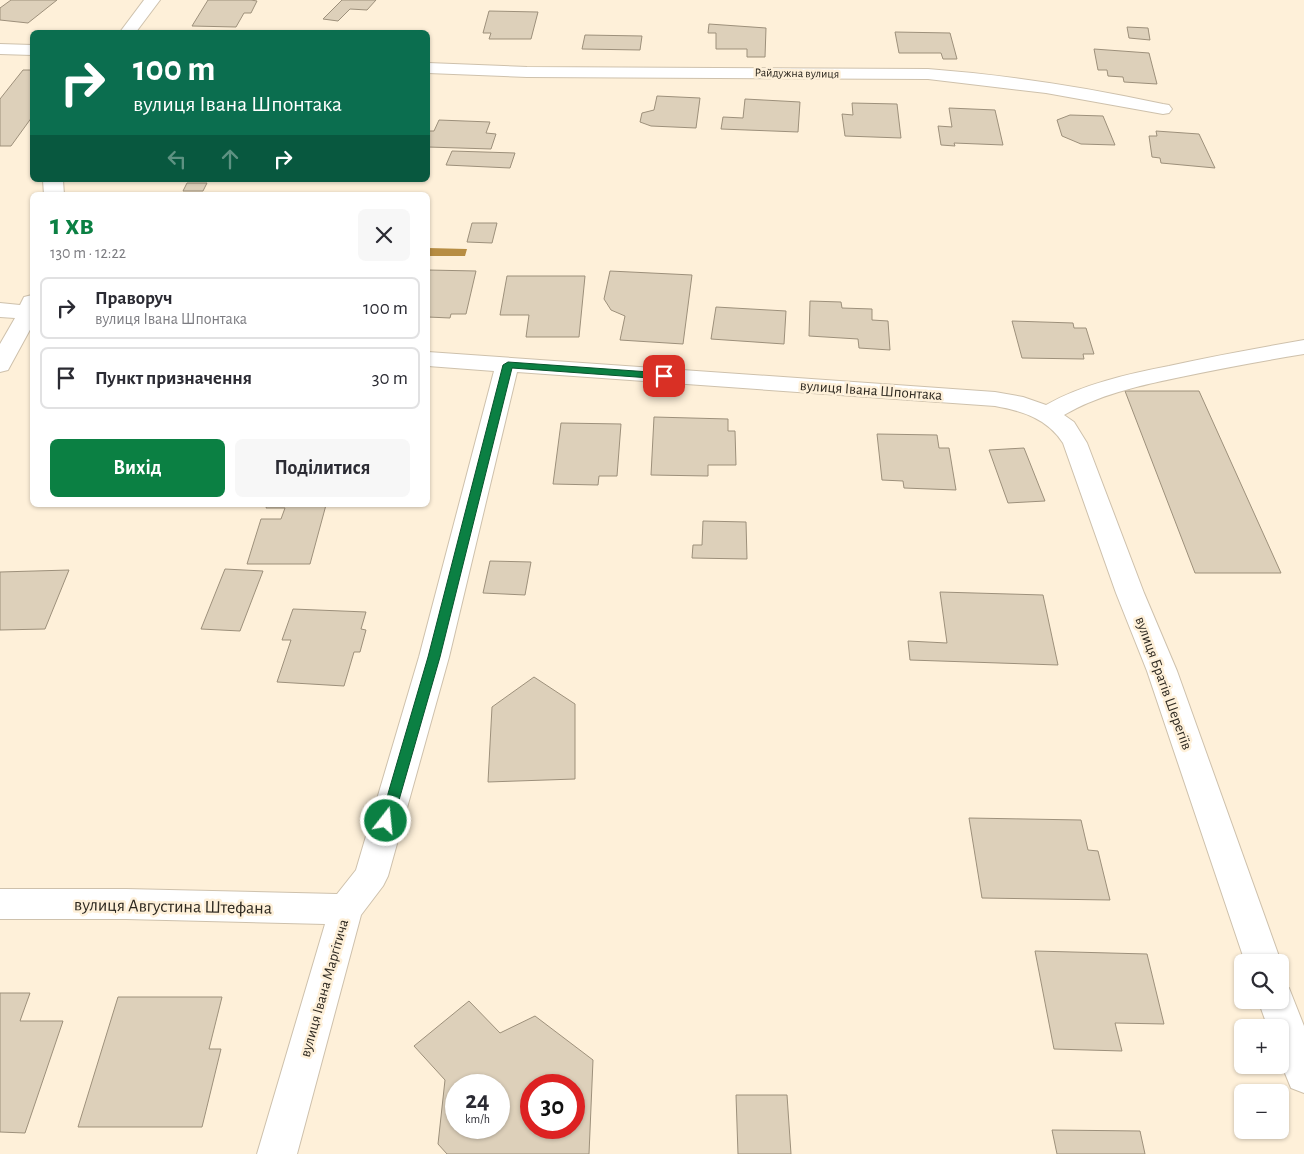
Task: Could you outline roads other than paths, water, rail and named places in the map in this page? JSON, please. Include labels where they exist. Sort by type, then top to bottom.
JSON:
[{"type":"street","points":[[130,30],[152,0]]},
{"type":"street","points":[[0,49],[30,50]]},
{"type":"street","name":"Райдужна вулиця","points":[[430,68],[527,72],[928,74],[995,79],[1092,94],[1163,109]]},
{"type":"street","points":[[0,310],[29,316],[0,365]]},
{"type":"street","points":[[1048,414],[1074,398],[1139,379],[1228,360],[1304,347]]},
{"type":"street","name":"вулиця Івана Шпонтака","points":[[430,360],[995,399],[1023,404],[1048,414]]},
{"type":"street","name":"вулиця Івана Маргітича","points":[[277,1154],[346,909],[371,876],[434,657],[508,365]]},
{"type":"street","name":"вулиця Братів Шерегіїв","points":[[1048,414],[1065,427],[1075,443],[1130,593],[1162,671],[1260,954]]},
{"type":"street","name":"вулиця Августина Штефана","points":[[0,904],[126,904],[346,909]]},
{"type":"street","points":[[1279,1009],[1304,1075]]}]
